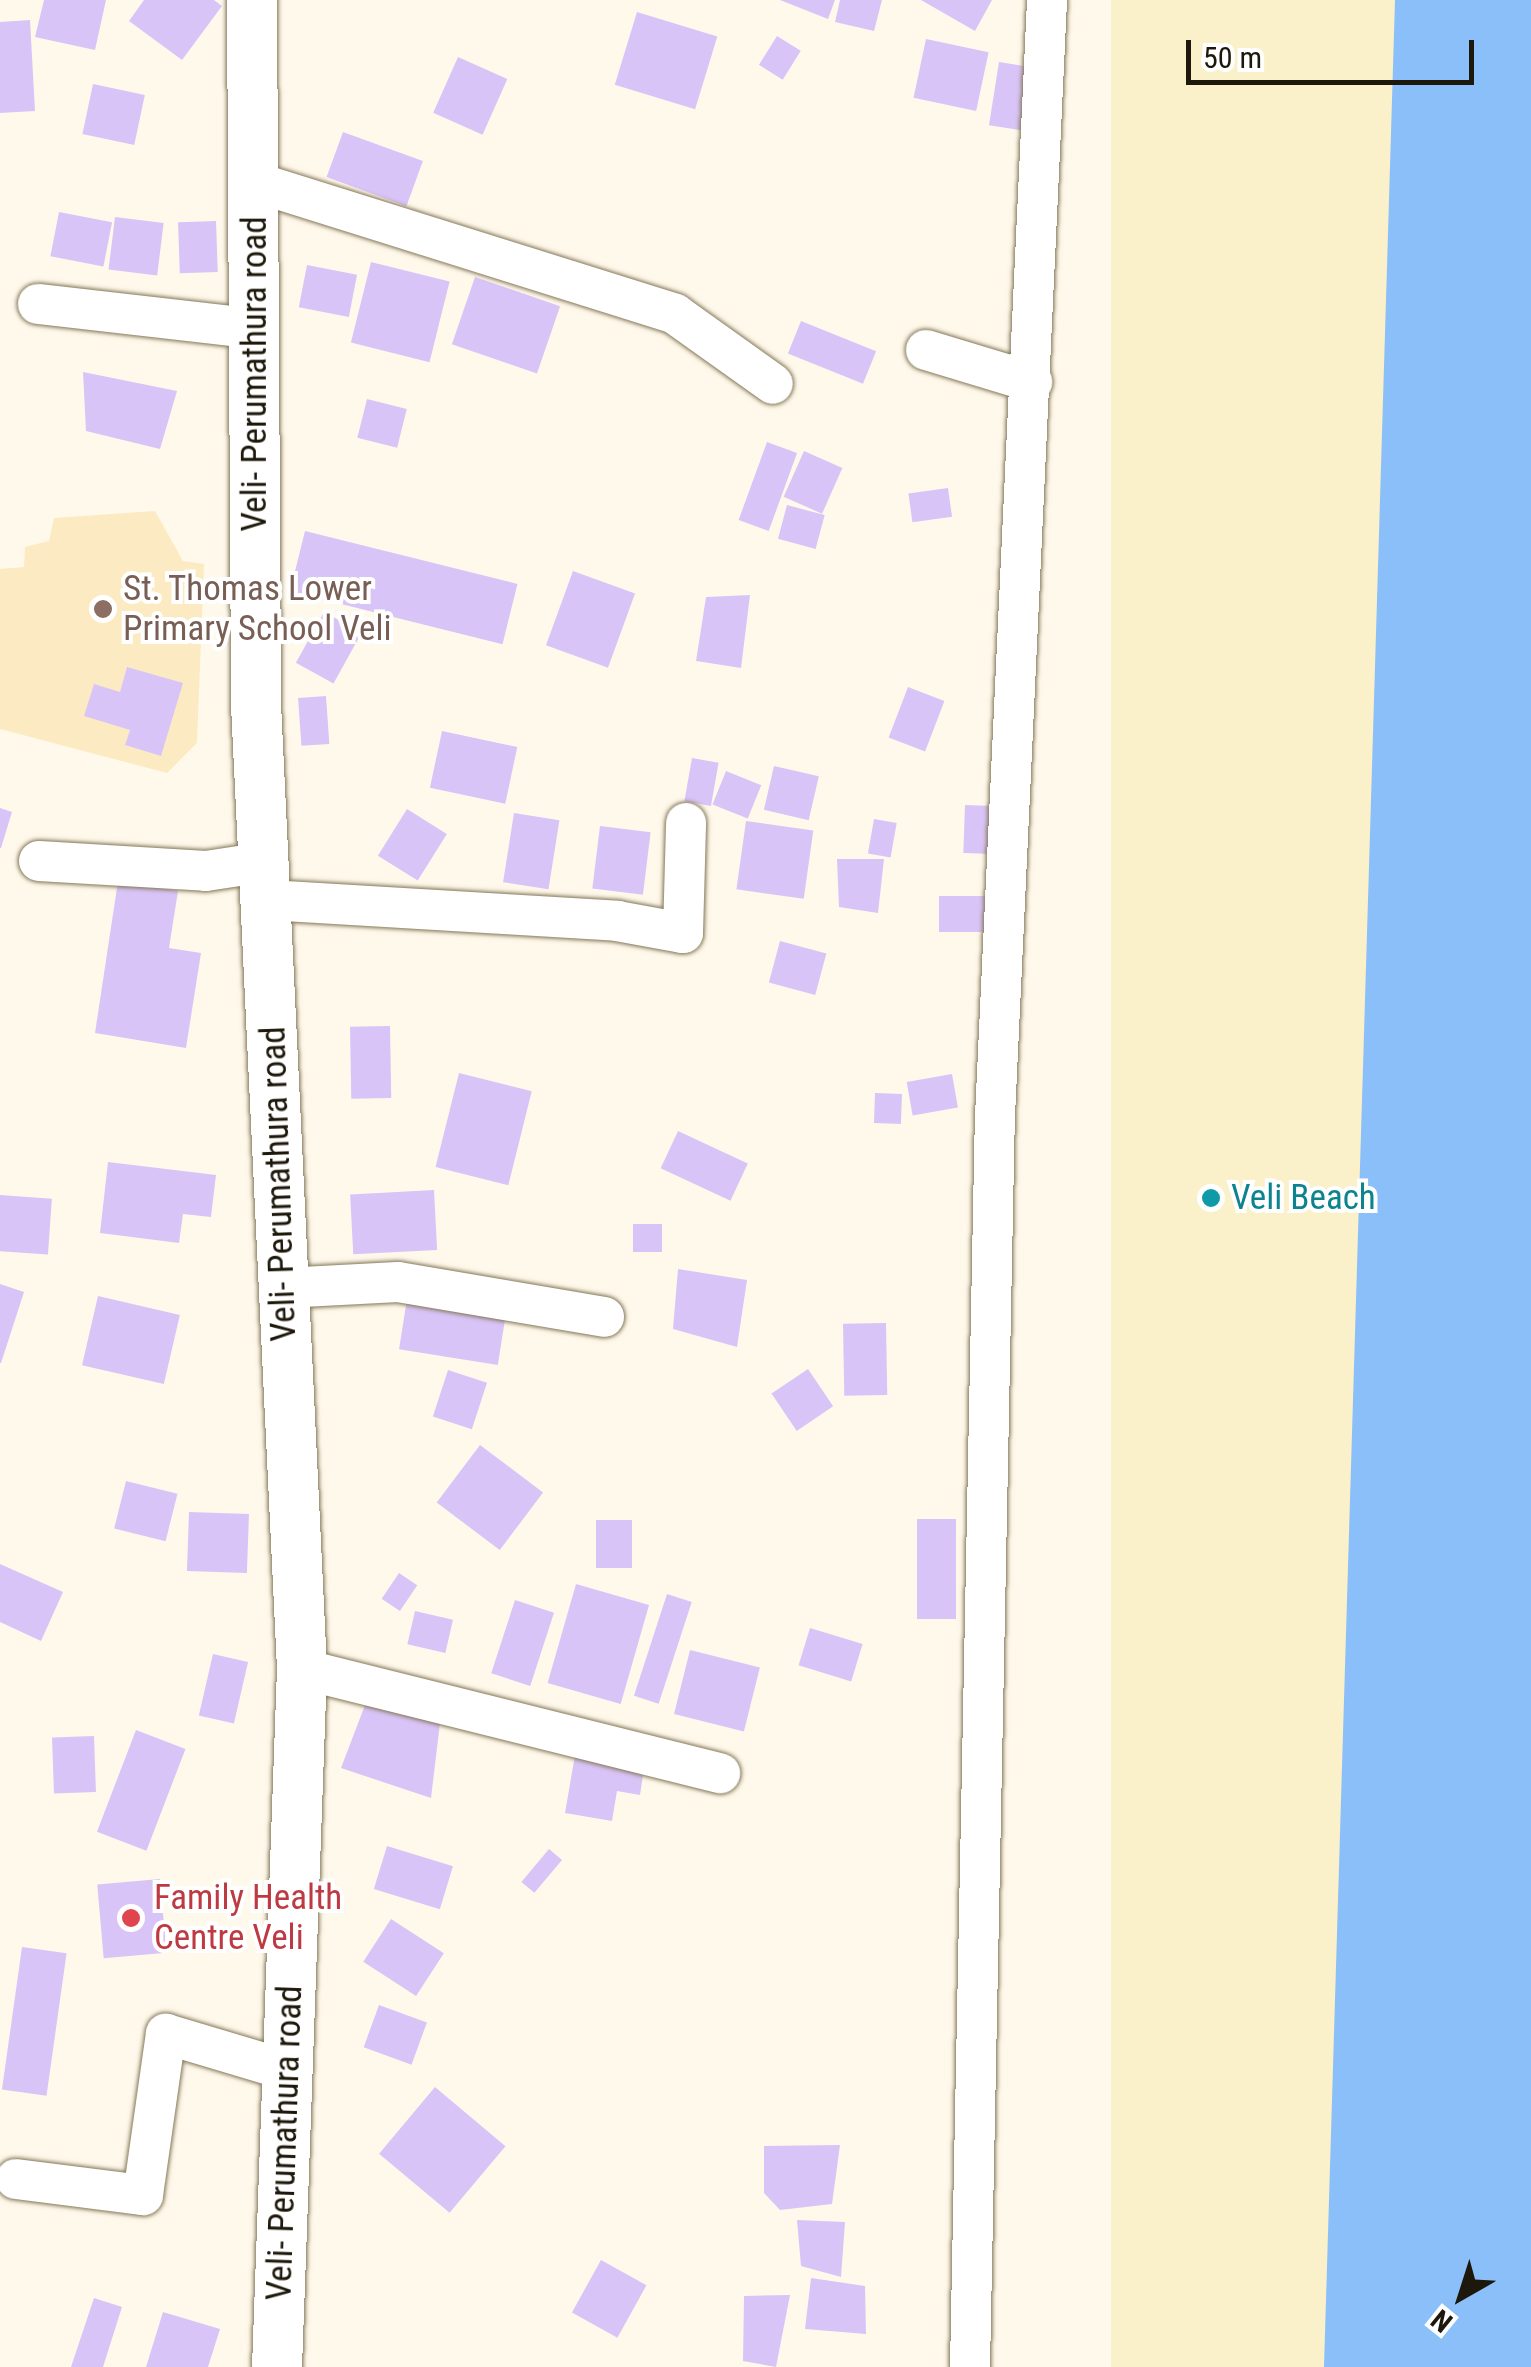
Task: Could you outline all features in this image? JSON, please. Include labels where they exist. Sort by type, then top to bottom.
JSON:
[{"type":"main road","name":"Veli- Perumathura road","points":[[252,0],[266,881],[302,1670],[277,2367]]},
{"type":"street","points":[[970,2367],[995,1116],[1047,0]]},
{"type":"street","points":[[254,182],[675,314],[773,384]]},
{"type":"street","points":[[38,304],[256,329]]},
{"type":"street","points":[[926,350],[1032,382]]},
{"type":"street","points":[[40,861],[206,871],[617,920],[683,933],[686,823]]},
{"type":"street","points":[[283,1288],[398,1282],[604,1317]]},
{"type":"street","points":[[302,1670],[720,1773]]},
{"type":"street","points":[[16,2179],[143,2194],[166,2034],[288,2070]]},
{"type":"shaded area","name":"St. Thomas Lower Primary School Veli","points":[[155,511],[183,561],[204,564],[197,743],[167,773],[0,729],[0,569],[24,567],[25,547],[49,541],[54,518]]},
{"type":"sand","name":"Veli Beach","points":[[1111,0],[1395,0],[1395,2367],[1111,2367]]},
{"type":"water","points":[[1395,0],[1531,0],[1531,2367],[1324,2367]]},
{"type":"building","points":[[44,0],[106,0],[95,50],[35,37]]},
{"type":"building","points":[[144,0],[214,0],[222,6],[182,60],[129,21]]},
{"type":"building","points":[[780,0],[835,0],[828,19]]},
{"type":"building","points":[[840,0],[882,0],[874,31],[835,22]]},
{"type":"building","points":[[921,0],[992,0],[975,31]]},
{"type":"building","points":[[637,12],[717,37],[695,109],[615,85]]},
{"type":"building","points":[[30,20],[35,111],[0,113],[0,22]]},
{"type":"building","points":[[777,36],[801,51],[783,80],[759,65]]},
{"type":"building","points":[[926,39],[989,52],[976,111],[914,98]]},
{"type":"building","points":[[458,57],[507,79],[483,135],[433,113]]},
{"type":"building","points":[[999,62],[1043,69],[1033,132],[989,125]]},
{"type":"building","points":[[93,84],[145,95],[134,145],[82,134]]},
{"type":"building","points":[[343,132],[423,161],[406,206],[327,177]]},
{"type":"building","points":[[59,212],[112,222],[103,266],[50,256]]},
{"type":"building","points":[[115,217],[164,223],[157,276],[109,270]]},
{"type":"building","points":[[216,221],[218,272],[180,273],[178,222]]},
{"type":"building","points":[[371,262],[450,282],[430,362],[351,343]]},
{"type":"building","points":[[307,265],[357,275],[349,317],[299,307]]},
{"type":"building","points":[[475,277],[560,306],[537,373],[452,344]]},
{"type":"building","points":[[801,321],[876,351],[863,384],[788,353]]},
{"type":"building","points":[[83,372],[177,391],[160,449],[86,431]]},
{"type":"building","points":[[367,399],[407,409],[397,448],[357,438]]},
{"type":"building","points":[[767,442],[797,453],[769,531],[739,520]]},
{"type":"building","points":[[804,451],[842,468],[822,514],[784,497]]},
{"type":"building","points":[[948,488],[952,517],[912,522],[908,494]]},
{"type":"building","points":[[787,505],[825,515],[816,549],[778,539]]},
{"type":"building","points":[[305,531],[517,584],[502,644],[290,591]]},
{"type":"building","points":[[573,571],[635,594],[608,668],[546,645]]},
{"type":"building","points":[[750,595],[741,668],[696,661],[706,597]]},
{"type":"building","points":[[324,612],[362,633],[333,684],[296,663]]},
{"type":"building","points":[[127,667],[183,683],[161,756],[125,745],[130,730],[84,716],[94,684],[120,692]]},
{"type":"building","points":[[908,687],[944,701],[925,751],[889,737]]},
{"type":"building","points":[[326,696],[329,744],[301,746],[298,698]]},
{"type":"building","points":[[442,731],[517,747],[505,804],[430,788]]},
{"type":"building","points":[[692,758],[719,763],[711,806],[684,801]]},
{"type":"building","points":[[774,766],[819,776],[809,820],[764,810]]},
{"type":"building","points":[[726,771],[761,785],[748,819],[713,804]]},
{"type":"building","points":[[965,805],[994,806],[992,854],[963,853]]},
{"type":"building","points":[[0,808],[12,812],[1,848],[0,848]]},
{"type":"building","points":[[407,809],[447,834],[418,881],[378,856]]},
{"type":"building","points":[[514,813],[559,820],[548,889],[503,882]]},
{"type":"building","points":[[874,819],[897,823],[891,857],[868,853]]},
{"type":"building","points":[[746,821],[813,830],[804,899],[736,889]]},
{"type":"building","points":[[600,826],[651,832],[643,895],[592,889]]},
{"type":"building","points":[[837,859],[884,859],[878,913],[839,907]]},
{"type":"building","points":[[118,881],[178,891],[169,948],[201,953],[186,1048],[95,1033]]},
{"type":"building","points":[[939,896],[985,896],[985,932],[939,932]]},
{"type":"building","points":[[780,941],[826,953],[815,995],[769,983]]},
{"type":"building","points":[[390,1026],[391,1098],[351,1099],[350,1027]]},
{"type":"building","points":[[459,1073],[532,1091],[508,1185],[436,1167]]},
{"type":"building","points":[[952,1074],[958,1107],[913,1115],[907,1082]]},
{"type":"building","points":[[875,1093],[902,1094],[901,1124],[874,1123]]},
{"type":"building","points":[[678,1131],[748,1164],[730,1201],[661,1168]]},
{"type":"building","points":[[108,1162],[216,1175],[211,1217],[183,1214],[179,1243],[100,1233]]},
{"type":"building","points":[[434,1190],[437,1250],[353,1254],[350,1194]]},
{"type":"building","points":[[0,1195],[52,1199],[48,1254],[0,1251]]},
{"type":"building","points":[[633,1224],[662,1224],[662,1252],[633,1252]]},
{"type":"building","points":[[678,1269],[747,1280],[737,1347],[673,1329]]},
{"type":"building","points":[[0,1284],[24,1292],[1,1363],[0,1363]]},
{"type":"building","points":[[98,1296],[180,1315],[164,1384],[82,1365]]},
{"type":"building","points":[[407,1299],[506,1315],[498,1365],[399,1349]]},
{"type":"building","points":[[886,1323],[887,1395],[844,1396],[843,1324]]},
{"type":"building","points":[[808,1369],[833,1406],[797,1431],[772,1394]]},
{"type":"building","points":[[448,1370],[487,1383],[472,1429],[433,1417]]},
{"type":"building","points":[[480,1445],[543,1493],[500,1550],[437,1503]]},
{"type":"building","points":[[126,1481],[177,1494],[166,1541],[114,1529]]},
{"type":"building","points":[[189,1512],[249,1514],[247,1573],[187,1571]]},
{"type":"building","points":[[917,1519],[956,1519],[956,1619],[917,1619]]},
{"type":"building","points":[[596,1520],[632,1520],[632,1568],[596,1568]]},
{"type":"building","points":[[0,1564],[63,1592],[41,1641],[0,1622]]},
{"type":"building","points":[[399,1573],[417,1585],[400,1611],[382,1599]]},
{"type":"building","points":[[576,1584],[649,1605],[621,1704],[548,1683]]},
{"type":"building","points":[[667,1594],[692,1602],[659,1704],[634,1696]]},
{"type":"building","points":[[515,1600],[554,1613],[530,1686],[491,1673]]},
{"type":"building","points":[[415,1611],[453,1620],[445,1653],[407,1644]]},
{"type":"building","points":[[810,1628],[863,1644],[851,1681],[799,1665]]},
{"type":"building","points":[[690,1650],[760,1667],[744,1731],[674,1714]]},
{"type":"building","points":[[213,1654],[248,1662],[234,1723],[199,1715]]},
{"type":"building","points":[[365,1705],[440,1723],[431,1798],[341,1768]]},
{"type":"building","points":[[136,1730],[185,1749],[146,1851],[97,1832]]},
{"type":"building","points":[[94,1736],[96,1792],[54,1793],[52,1737]]},
{"type":"building","points":[[577,1743],[646,1755],[640,1795],[617,1791],[612,1821],[565,1813]]},
{"type":"building","points":[[387,1846],[453,1866],[440,1909],[374,1889]]},
{"type":"building","points":[[549,1849],[562,1860],[534,1893],[521,1882]]},
{"type":"building","name":"Family Health Centre Veli","points":[[160,1879],[166,1953],[104,1958],[97,1884]]},
{"type":"building","points":[[391,1919],[444,1953],[416,1996],[363,1962]]},
{"type":"building","points":[[22,1947],[67,1953],[47,2096],[2,2090]]},
{"type":"building","points":[[379,2005],[427,2022],[412,2065],[364,2047]]},
{"type":"building","points":[[435,2087],[505,2146],[450,2213],[379,2154]]},
{"type":"building","points":[[840,2145],[832,2204],[780,2210],[764,2193],[764,2146]]},
{"type":"building","points":[[797,2220],[845,2222],[841,2277],[801,2266]]},
{"type":"building","points":[[601,2260],[646,2285],[617,2338],[572,2312]]},
{"type":"building","points":[[811,2278],[865,2286],[866,2334],[805,2329]]},
{"type":"building","points":[[790,2295],[776,2367],[743,2361],[744,2296]]},
{"type":"building","points":[[94,2298],[122,2307],[103,2367],[71,2367]]},
{"type":"building","points":[[163,2312],[220,2329],[208,2367],[146,2367]]},
{"type":"place","name":"St. Thomas Lower Primary School Veli","points":[[103,609]]},
{"type":"place","name":"Veli Beach","points":[[1211,1198]]},
{"type":"place","name":"Family Health Centre Veli","points":[[131,1918]]}]
